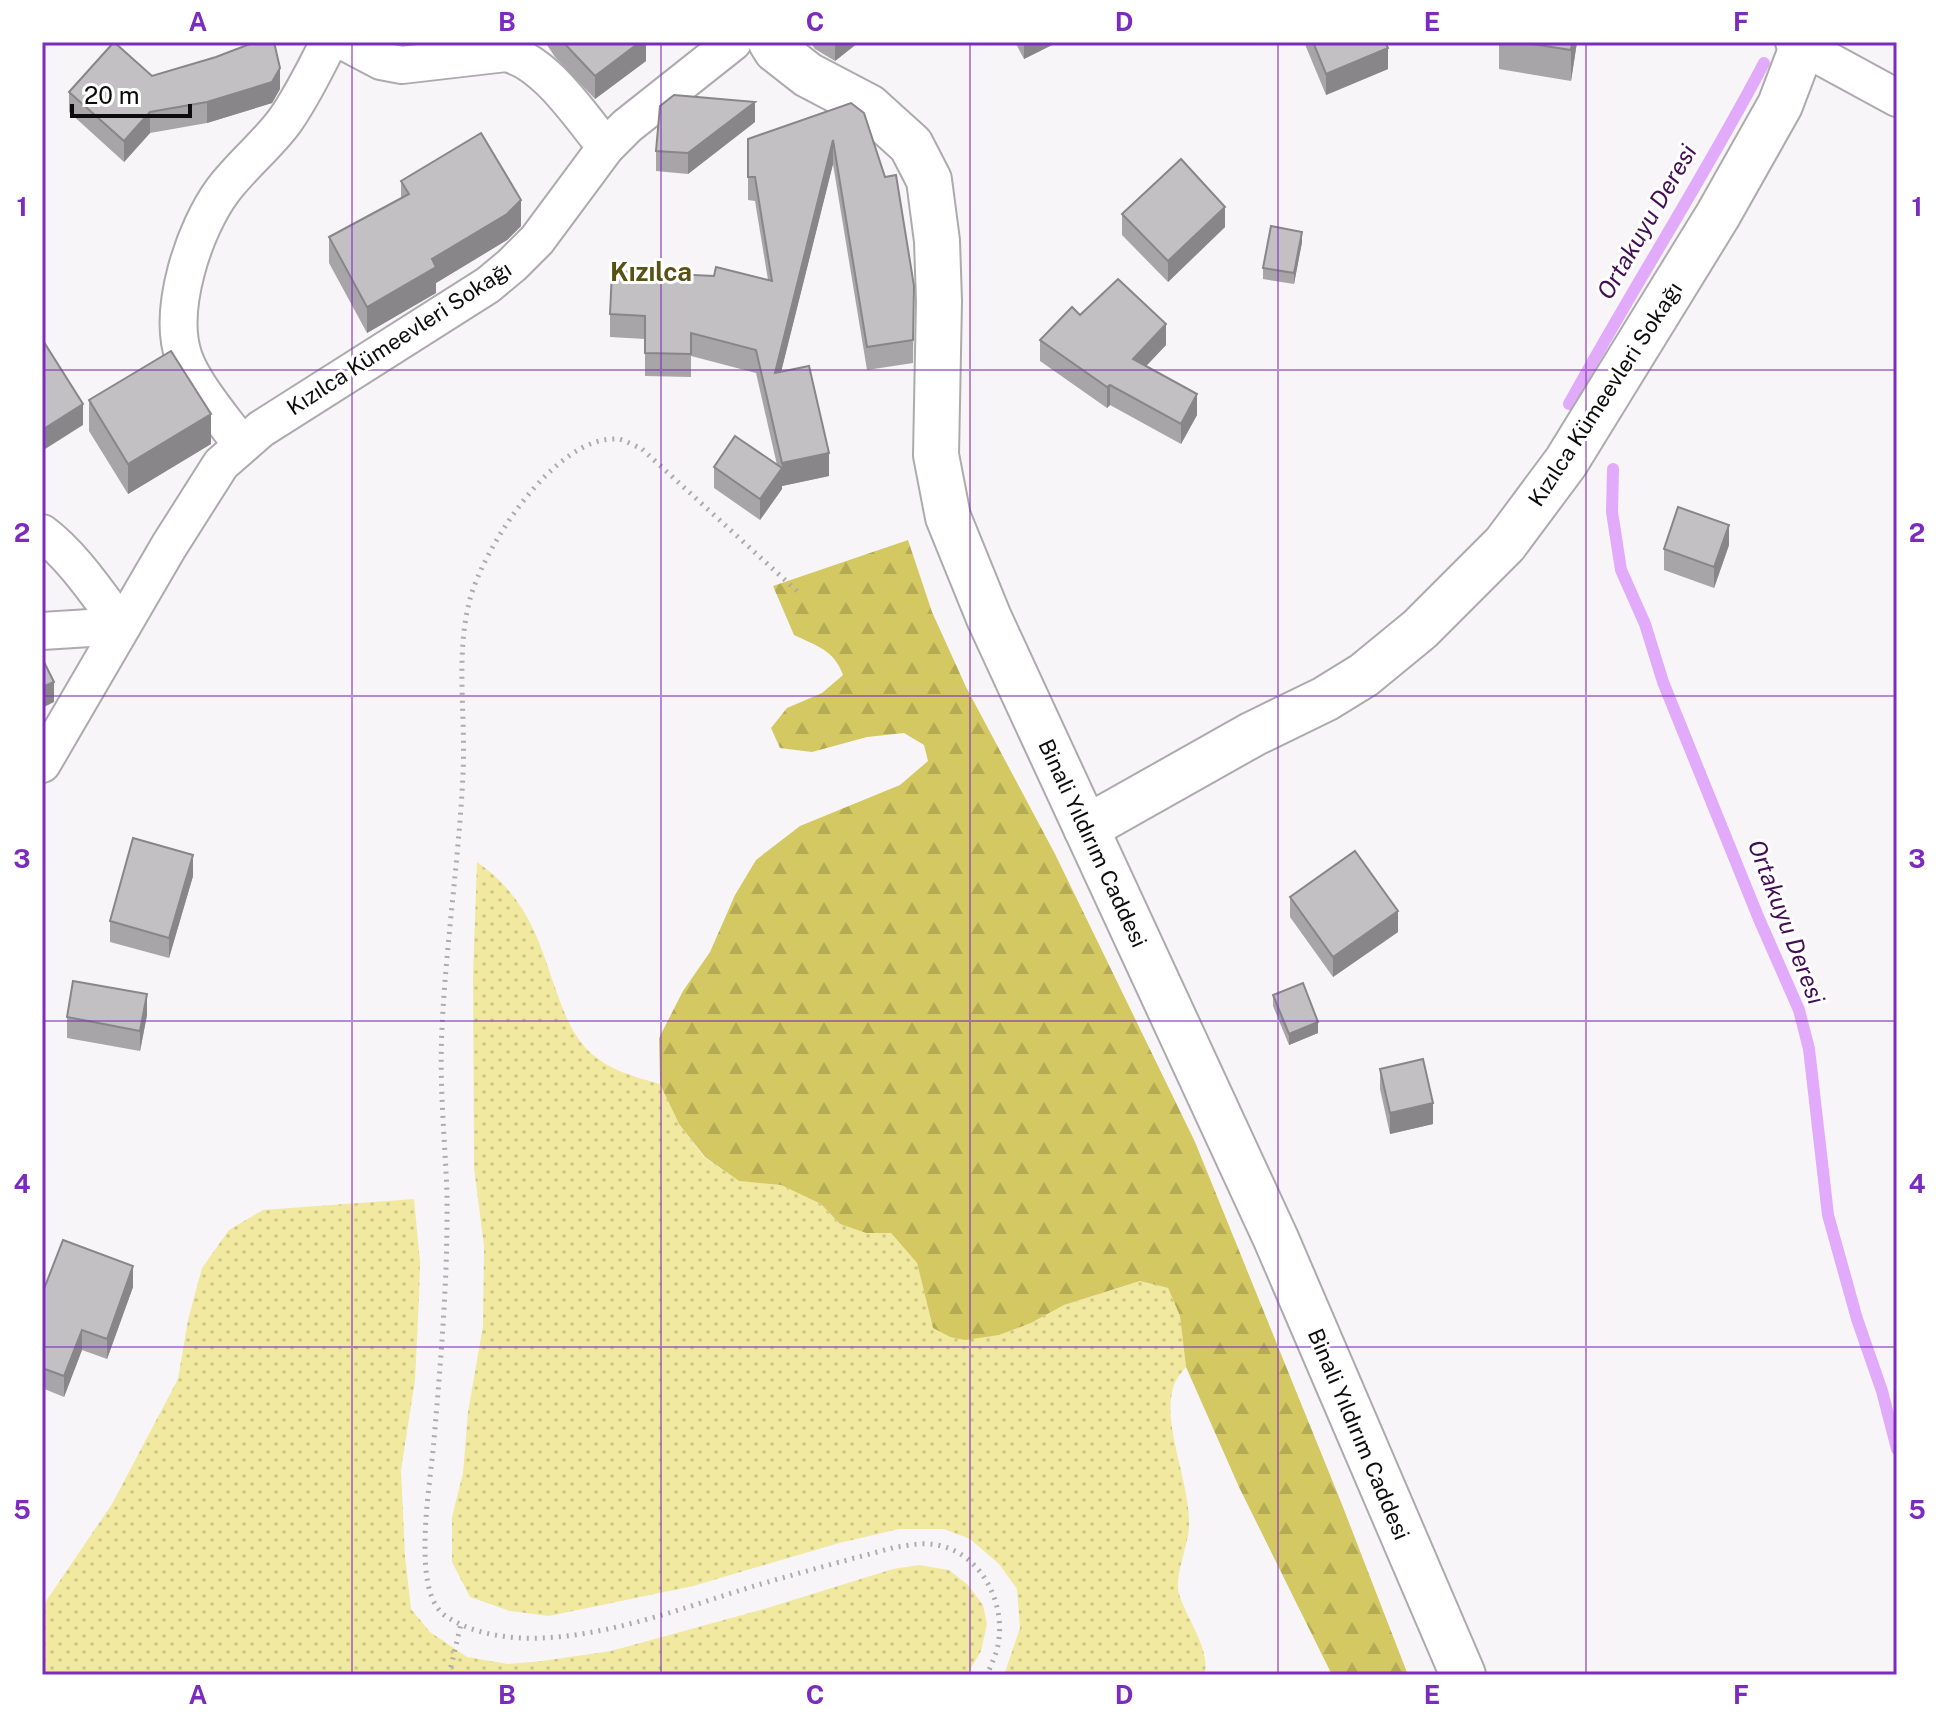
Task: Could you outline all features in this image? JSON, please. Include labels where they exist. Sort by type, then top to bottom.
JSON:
[{"type":"street","points":[[241,444],[184,360],[179,338],[180,300],[194,251],[214,203],[286,119],[329,42]]},
{"type":"street","points":[[345,42],[381,61],[402,65],[506,53],[522,57],[555,87],[606,147]]},
{"type":"street","name":"Kızılca Kümeevleri Sokağı","points":[[42,764],[221,464],[261,429],[488,285],[537,240],[606,147],[648,108],[733,42]]},
{"type":"street","name":"Binali Yıldırım Caddesi","points":[[771,42],[776,50],[808,75],[869,107],[911,145],[929,180],[937,241],[939,301],[936,455],[948,517],[989,618],[1276,1239],[1463,1675]]},
{"type":"street","name":"Kızılca Kümeevleri Sokağı","points":[[1086,828],[1364,675],[1420,629],[1505,544],[1566,462],[1718,215],[1780,105],[1801,43],[1897,98]]},
{"type":"street","points":[[42,533],[73,563],[122,626]]},
{"type":"street","points":[[42,631],[122,626]]},
{"type":"path","points":[[797,591],[642,449],[618,439],[569,455],[541,480],[520,504],[490,553],[471,596],[463,641],[465,741],[442,1028],[447,1268],[425,1545],[430,1594],[442,1615],[484,1634],[503,1638],[563,1637],[637,1622],[896,1547],[929,1544],[951,1550],[976,1565],[990,1585],[999,1616],[998,1645],[987,1675]]},
{"type":"path","points":[[449,1675],[461,1624]]},
{"type":"shaded area","points":[[477,862],[505,886],[525,913],[540,944],[565,1014],[584,1046],[609,1066],[660,1084],[679,1124],[704,1157],[739,1181],[781,1185],[821,1204],[840,1224],[866,1233],[891,1233],[917,1263],[933,1328],[950,1337],[999,1335],[1031,1323],[1064,1305],[1140,1281],[1168,1288],[1180,1316],[1186,1367],[1174,1385],[1171,1404],[1189,1528],[1178,1587],[1201,1645],[1206,1666],[1204,1675],[1004,1675],[1020,1628],[1017,1589],[999,1564],[970,1539],[944,1529],[899,1529],[839,1543],[693,1586],[549,1616],[510,1611],[470,1597],[452,1562],[452,1517],[463,1473],[468,1412],[483,1326],[484,1246],[474,1168],[473,975]]},
{"type":"shaded area","points":[[414,1199],[420,1262],[419,1298],[415,1380],[401,1470],[411,1609],[430,1632],[467,1657],[508,1664],[542,1661],[611,1651],[893,1569],[919,1565],[949,1570],[968,1585],[983,1605],[987,1624],[981,1651],[967,1675],[42,1675],[42,1607],[112,1504],[178,1379],[188,1320],[202,1268],[229,1230],[263,1210]]},
{"type":"green space","points":[[908,540],[932,612],[966,687],[1055,854],[1195,1142],[1408,1675],[1332,1675],[1239,1487],[1186,1367],[1180,1316],[1168,1288],[1140,1281],[1064,1305],[1031,1323],[999,1335],[965,1340],[950,1337],[933,1328],[917,1263],[891,1233],[866,1233],[840,1224],[821,1204],[781,1185],[739,1181],[705,1157],[679,1124],[660,1084],[659,1038],[683,991],[710,952],[735,895],[756,860],[800,826],[900,785],[928,761],[924,745],[904,733],[867,737],[812,752],[780,748],[771,728],[787,708],[822,693],[843,675],[830,654],[794,635],[773,586]]},
{"type":"building","points":[[114,42],[152,76],[255,42],[274,42],[280,68],[272,82],[207,102],[150,112],[124,141],[69,92]]},
{"type":"building","points":[[563,42],[640,42],[595,76]]},
{"type":"building","points":[[1313,42],[1385,42],[1388,48],[1326,74]]},
{"type":"building","points":[[1519,42],[1572,42],[1571,50]]},
{"type":"building","points":[[674,95],[755,102],[688,153],[656,151],[660,106]]},
{"type":"building","points":[[851,103],[864,113],[885,177],[896,175],[914,286],[913,340],[867,347],[833,140],[775,373],[809,366],[829,453],[782,463],[756,350],[691,333],[691,354],[645,353],[645,316],[610,314],[612,271],[714,276],[716,267],[772,281],[755,177],[748,177],[748,139]]},
{"type":"building","points":[[481,133],[521,200],[507,214],[432,259],[436,267],[367,307],[329,237],[409,194],[401,181]]},
{"type":"building","points":[[1181,159],[1225,207],[1168,261],[1122,214]]},
{"type":"building","points":[[1271,226],[1302,232],[1294,273],[1263,268]]},
{"type":"building","points":[[1118,279],[1166,324],[1133,359],[1197,394],[1181,424],[1110,385],[1107,387],[1040,340],[1072,307],[1080,315]]},
{"type":"building","points":[[42,339],[83,404],[42,430]]},
{"type":"building","points":[[171,351],[211,414],[128,464],[89,400]]},
{"type":"building","points":[[735,436],[782,468],[760,499],[714,467]]},
{"type":"building","points":[[1678,507],[1729,525],[1714,567],[1664,549]]},
{"type":"building","points":[[42,658],[54,682],[42,687]]},
{"type":"building","points":[[133,838],[193,855],[169,938],[110,921]]},
{"type":"building","points":[[1355,851],[1398,911],[1333,957],[1290,897]]},
{"type":"building","points":[[73,981],[147,994],[140,1031],[67,1017]]},
{"type":"building","points":[[1303,983],[1318,1022],[1289,1034],[1273,995]]},
{"type":"building","points":[[1423,1059],[1433,1103],[1390,1113],[1380,1069]]},
{"type":"building","points":[[63,1240],[133,1266],[107,1339],[82,1330],[64,1376],[42,1368],[42,1294]]},
{"type":"waterway","name":"Ortakuyu Deresi","points":[[1569,404],[1764,63]]},
{"type":"waterway","name":"Ortakuyu Deresi","points":[[1613,469],[1612,512],[1621,570],[1645,624],[1663,682],[1799,1010],[1809,1049],[1828,1215],[1897,1449]]},
{"type":"district","name":"Kızılca","points":[[651,272]]}]
